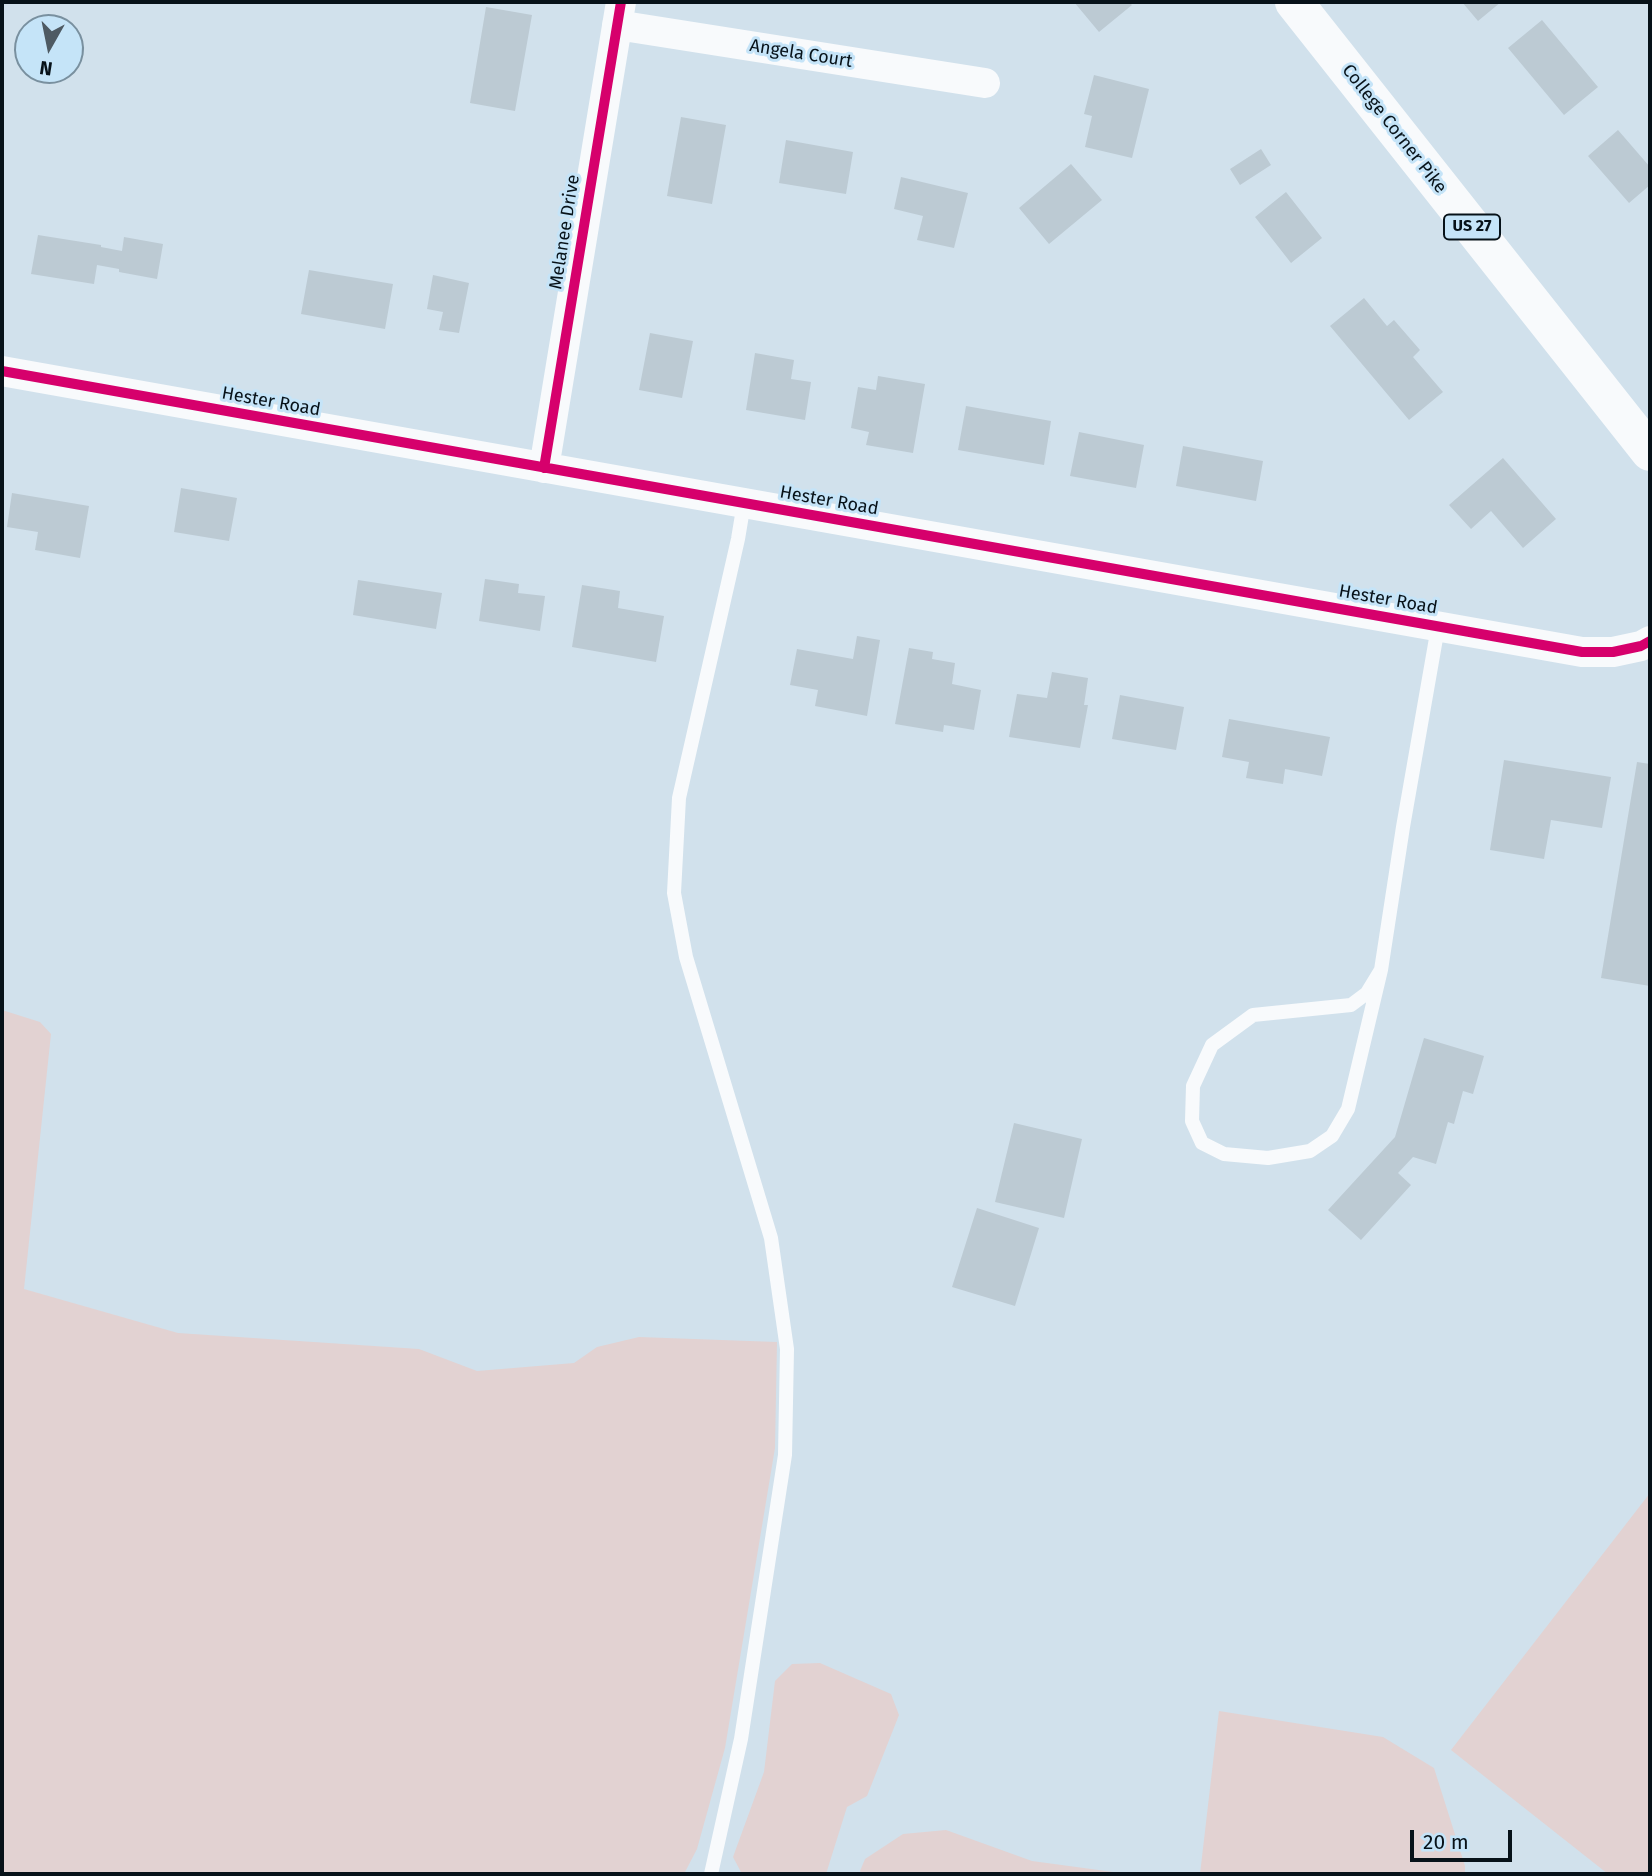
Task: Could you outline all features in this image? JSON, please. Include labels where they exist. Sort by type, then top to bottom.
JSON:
[{"type":"highway","name":"College Corner Pike","points":[[1294,2],[1650,453]]},
{"type":"street","name":"Angela Court","points":[[619,14],[985,83]]},
{"type":"street","name":"Melanee Drive","points":[[544,468],[619,14]]},
{"type":"street","name":"Hester Road","points":[[2,371],[1582,652],[1613,652],[1641,646],[1650,641]]},
{"type":"lane","points":[[711,1874],[741,1739],[785,1455],[787,1349],[771,1238],[686,957],[674,893],[679,798],[744,503]]},
{"type":"lane","points":[[1381,970],[1367,993],[1351,1005],[1253,1015],[1212,1045],[1194,1086],[1192,1121],[1202,1143],[1224,1154],[1268,1158],[1310,1151],[1332,1136],[1348,1109],[1381,970],[1438,627]]},
{"type":"shaded area","points":[[2,1010],[40,1022],[51,1034],[24,1289],[178,1333],[419,1349],[477,1371],[574,1363],[597,1347],[639,1337],[777,1342],[775,1448],[725,1748],[697,1849],[684,1874],[2,1874]]},
{"type":"shaded area","points":[[1650,1493],[1650,1874],[1608,1874],[1451,1750]]},
{"type":"shaded area","points":[[820,1663],[891,1694],[899,1715],[867,1796],[847,1807],[826,1874],[742,1874],[733,1857],[764,1772],[775,1681],[792,1664]]},
{"type":"shaded area","points":[[1219,1711],[1383,1737],[1434,1768],[1465,1866],[1465,1874],[1200,1874]]},
{"type":"shaded area","points":[[946,1830],[1032,1861],[1128,1874],[862,1874],[860,1871],[865,1859],[903,1834]]},
{"type":"building","points":[[1074,2],[1129,2],[1132,5],[1099,32]]},
{"type":"building","points":[[1462,2],[1501,2],[1478,21]]},
{"type":"building","points":[[486,7],[532,15],[515,111],[470,103]]},
{"type":"building","points":[[1542,20],[1598,87],[1564,115],[1508,48]]},
{"type":"building","points":[[1094,75],[1149,89],[1132,158],[1085,147],[1092,116],[1084,114]]},
{"type":"building","points":[[681,117],[726,125],[712,204],[667,196]]},
{"type":"building","points":[[1618,130],[1650,167],[1650,185],[1629,203],[1588,156]]},
{"type":"building","points":[[786,140],[853,152],[846,194],[779,183]]},
{"type":"building","points":[[1261,149],[1271,165],[1240,185],[1230,169]]},
{"type":"building","points":[[1071,164],[1102,200],[1049,244],[1019,208]]},
{"type":"building","points":[[901,177],[968,193],[954,248],[917,240],[923,216],[894,209]]},
{"type":"building","points":[[1286,192],[1322,238],[1291,263],[1255,217]]},
{"type":"building","points":[[38,235],[122,251],[124,237],[163,244],[157,279],[97,265],[94,284],[31,274]]},
{"type":"building","points":[[309,270],[393,284],[385,329],[301,314]]},
{"type":"building","points":[[433,275],[469,283],[459,333],[439,330],[443,312],[427,309]]},
{"type":"building","points":[[1364,298],[1387,326],[1394,320],[1420,350],[1413,357],[1443,392],[1409,420],[1330,326]]},
{"type":"building","points":[[650,333],[693,341],[682,398],[639,390]]},
{"type":"building","points":[[755,353],[794,360],[791,379],[811,382],[805,420],[746,410]]},
{"type":"building","points":[[878,376],[925,384],[913,453],[866,445],[869,432],[851,428],[858,387],[876,390]]},
{"type":"building","points":[[966,406],[1051,421],[1044,465],[958,450]]},
{"type":"building","points":[[1079,432],[1144,445],[1136,488],[1070,476]]},
{"type":"building","points":[[1183,446],[1263,461],[1256,501],[1176,486]]},
{"type":"building","points":[[1503,458],[1556,519],[1523,548],[1491,511],[1471,529],[1449,505]]},
{"type":"building","points":[[181,488],[237,498],[229,541],[174,532]]},
{"type":"building","points":[[12,493],[89,506],[80,558],[35,550],[38,532],[7,527]]},
{"type":"building","points":[[485,579],[519,584],[518,593],[545,596],[540,631],[479,621]]},
{"type":"building","points":[[358,580],[442,593],[436,629],[353,615]]},
{"type":"building","points":[[582,585],[620,591],[618,608],[664,616],[656,662],[572,647]]},
{"type":"building","points":[[857,636],[880,640],[867,716],[815,706],[818,690],[790,685],[797,649],[853,659]]},
{"type":"building","points":[[909,648],[933,652],[932,659],[955,663],[952,684],[981,690],[974,730],[944,725],[943,732],[895,724]]},
{"type":"building","points":[[1052,672],[1088,678],[1084,705],[1088,705],[1080,748],[1009,737],[1017,694],[1047,698]]},
{"type":"building","points":[[1120,695],[1184,707],[1176,750],[1112,739]]},
{"type":"building","points":[[1229,719],[1330,737],[1322,776],[1285,769],[1283,784],[1246,778],[1249,762],[1222,757]]},
{"type":"building","points":[[1504,760],[1611,777],[1602,828],[1551,820],[1544,859],[1490,850]]},
{"type":"building","points":[[1637,762],[1650,764],[1650,986],[1601,978]]},
{"type":"building","points":[[1424,1038],[1484,1056],[1473,1094],[1463,1091],[1454,1124],[1448,1122],[1436,1164],[1413,1157],[1398,1173],[1411,1185],[1361,1240],[1328,1210],[1395,1137]]},
{"type":"building","points":[[1014,1123],[1082,1139],[1064,1218],[995,1202]]},
{"type":"building","points":[[977,1208],[1039,1228],[1015,1306],[952,1287]]},
{"type":"cycle path","points":[[544,468],[621,2]]},
{"type":"cycle path","points":[[2,371],[1582,652],[1613,652],[1641,646],[1650,641]]}]
